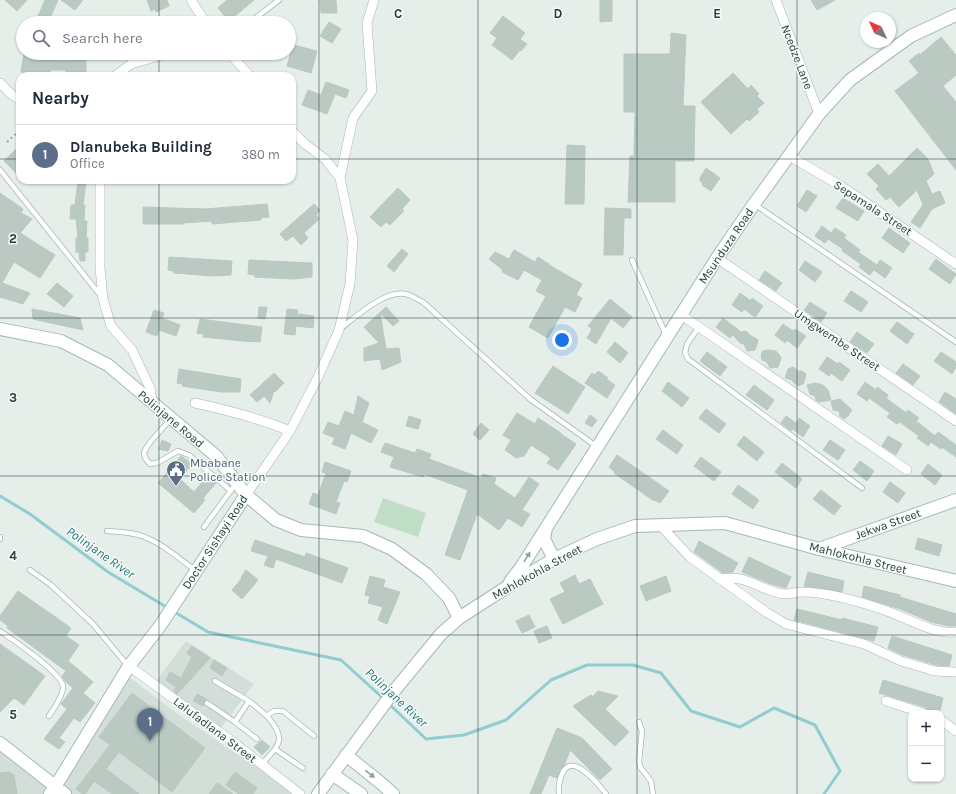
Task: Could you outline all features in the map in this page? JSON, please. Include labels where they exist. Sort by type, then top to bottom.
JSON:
[{"type":"street","points":[[191,0],[201,16]]},
{"type":"street","points":[[340,178],[353,118],[372,91],[367,23],[374,0]]},
{"type":"street","name":"Ncedze Lane","points":[[776,0],[819,114]]},
{"type":"street","name":"Msunduza Road","points":[[507,587],[522,566],[680,314],[788,155],[819,114],[850,80],[911,36],[956,15]]},
{"type":"street","points":[[120,72],[131,64],[145,60]]},
{"type":"street","points":[[235,60],[246,72]]},
{"type":"street","points":[[0,83],[16,97]]},
{"type":"street","name":"Doctor Sishayi Road","points":[[57,792],[129,666],[160,626],[290,431],[318,377],[339,330],[350,284],[353,240],[340,178],[325,159],[296,135]]},
{"type":"street","name":"Sepamala Street","points":[[788,155],[841,186],[956,264]]},
{"type":"street","points":[[100,184],[100,268],[103,299],[110,326],[132,350],[150,388],[152,402]]},
{"type":"street","name":"Umgwembe Street","points":[[717,258],[956,422]]},
{"type":"street","points":[[680,314],[907,470]]},
{"type":"street","name":"Polinjane Road","points":[[0,329],[61,342],[108,365],[216,456],[234,487],[276,520],[301,530],[363,536],[392,549],[426,574],[449,598],[459,618]]},
{"type":"street","points":[[195,403],[267,421],[290,431]]},
{"type":"street","name":"Jekwa Street","points":[[819,549],[956,500]]},
{"type":"street","name":"Mahlokohla Street","points":[[318,794],[394,691],[441,634],[459,618],[554,559],[597,539],[635,526],[725,524],[819,549],[956,581]]},
{"type":"street","points":[[660,525],[690,557],[766,612],[786,624],[864,644],[901,661],[934,671],[956,672]]},
{"type":"street","points":[[546,526],[544,539],[554,559]]},
{"type":"street","points":[[719,579],[740,579],[786,594],[812,592],[850,600],[884,610],[922,626],[950,633],[956,632]]},
{"type":"street","name":"Lalufadlana Street","points":[[129,666],[262,764],[300,794]]},
{"type":"street","points":[[886,701],[914,710]]},
{"type":"street","points":[[944,722],[956,731]]},
{"type":"street","points":[[0,743],[21,758],[57,792]]},
{"type":"street","points":[[346,756],[393,794]]},
{"type":"street","points":[[332,774],[361,794]]},
{"type":"lane","points":[[258,16],[278,0]]},
{"type":"lane","points":[[0,170],[103,299]]},
{"type":"lane","points":[[754,204],[956,342]]},
{"type":"lane","points":[[632,260],[666,337]]},
{"type":"lane","points":[[339,330],[371,306],[392,294],[406,294],[423,302],[530,399],[596,446]]},
{"type":"lane","points":[[699,327],[687,344],[685,353],[688,359],[862,488]]},
{"type":"lane","points":[[171,419],[148,446],[144,453],[145,459],[150,464],[157,463],[178,451],[189,455],[234,487],[204,527]]},
{"type":"lane","points":[[107,531],[125,532],[142,536],[162,546],[197,571]]},
{"type":"lane","points":[[30,570],[51,585],[93,624],[129,666]]},
{"type":"lane","points":[[0,630],[43,663],[62,681],[63,688],[57,703],[49,716]]},
{"type":"lane","points":[[215,681],[249,701],[275,725],[279,738],[275,749],[262,764]]},
{"type":"lane","points":[[235,722],[249,701]]},
{"type":"lane","points":[[207,703],[257,739]]},
{"type":"lane","points":[[267,716],[277,710],[283,711],[314,736]]},
{"type":"lane","points":[[639,722],[642,731],[639,761],[640,767],[651,781],[653,794]]},
{"type":"lane","points":[[275,749],[303,768]]},
{"type":"lane","points":[[559,794],[558,788],[565,768],[575,765],[580,768],[606,794]]},
{"type":"path","points":[[7,142],[16,134]]},
{"type":"shaded area","points":[[186,641],[254,684],[221,728],[156,681]]},
{"type":"shaded area","points":[[126,675],[226,747],[278,779],[294,794],[0,794],[0,743],[55,787]]},
{"type":"green space","points":[[383,498],[426,513],[418,537],[374,522]]},
{"type":"building","points":[[5,0],[27,0],[17,11]]},
{"type":"building","points":[[45,0],[58,0],[51,16],[38,16]]},
{"type":"building","points":[[61,0],[83,0],[75,10]]},
{"type":"building","points":[[147,0],[167,0],[169,6],[156,12],[155,9],[151,11]]},
{"type":"building","points":[[227,0],[254,0],[235,16],[225,16],[218,8]]},
{"type":"building","points":[[320,0],[336,0],[337,13],[321,13]]},
{"type":"building","points":[[600,0],[612,0],[612,21],[600,22]]},
{"type":"building","points":[[811,0],[835,0],[817,10]]},
{"type":"building","points":[[503,16],[525,33],[520,39],[527,44],[512,60],[492,45],[497,38],[490,33]]},
{"type":"building","points":[[329,22],[341,29],[332,43],[320,36]]},
{"type":"building","points":[[671,33],[686,35],[683,106],[695,106],[694,161],[675,161],[675,202],[628,202],[630,156],[634,156],[635,112],[624,112],[624,54],[670,54]]},
{"type":"building","points":[[941,37],[956,55],[956,75],[943,86],[956,102],[956,170],[895,91],[919,73],[909,61],[919,53],[920,55]]},
{"type":"building","points":[[296,46],[317,51],[311,73],[287,66],[289,60],[296,60]]},
{"type":"building","points":[[23,60],[86,60],[86,72],[52,70],[50,72],[21,72]]},
{"type":"building","points":[[733,73],[748,89],[751,85],[759,94],[757,96],[764,103],[757,109],[759,112],[749,121],[747,119],[731,134],[701,102]]},
{"type":"building","points":[[326,82],[349,90],[346,98],[335,94],[327,114],[302,105],[308,90],[321,95]]},
{"type":"building","points":[[567,145],[585,146],[584,204],[565,204]]},
{"type":"building","points":[[917,148],[928,159],[934,174],[926,181],[932,194],[940,191],[945,203],[932,209],[920,228],[911,222],[923,205],[917,190],[899,207],[890,197],[886,200],[876,189],[879,186],[867,174],[878,164],[889,176]]},
{"type":"building","points":[[16,149],[16,173],[4,161]]},
{"type":"building","points":[[706,168],[720,178],[711,191],[702,185],[703,184],[700,181],[700,178]]},
{"type":"building","points":[[78,184],[86,184],[83,205],[85,205],[84,221],[87,221],[86,238],[88,238],[88,252],[85,252],[85,261],[80,261],[79,252],[76,252],[76,238],[78,238],[76,219],[70,219],[71,205],[75,205]]},
{"type":"building","points":[[398,188],[410,200],[402,209],[404,211],[390,225],[386,222],[381,227],[370,217]]},
{"type":"building","points":[[807,190],[817,196],[806,212],[797,206]]},
{"type":"building","points":[[0,193],[23,209],[21,213],[32,219],[20,233],[55,255],[40,278],[14,262],[2,283],[30,293],[23,304],[0,297]]},
{"type":"building","points":[[843,198],[864,211],[858,221],[836,208]]},
{"type":"building","points":[[267,204],[269,217],[261,218],[261,220],[212,224],[212,221],[183,224],[143,224],[143,207],[205,209]]},
{"type":"building","points":[[314,204],[320,210],[316,215],[319,219],[304,233],[308,238],[301,245],[293,236],[286,241],[280,234]]},
{"type":"building","points":[[605,208],[631,209],[631,218],[624,218],[623,255],[604,255]]},
{"type":"building","points":[[822,226],[831,233],[835,228],[846,235],[844,238],[860,250],[858,252],[877,265],[870,275],[859,267],[861,264],[842,251],[843,249],[828,239],[825,243],[815,236]]},
{"type":"building","points":[[889,228],[910,243],[903,253],[882,238]]},
{"type":"building","points":[[402,249],[408,254],[394,272],[387,266]]},
{"type":"building","points":[[514,250],[535,262],[538,257],[582,284],[576,295],[582,298],[575,312],[565,307],[548,338],[529,327],[546,296],[536,291],[542,280],[524,270],[518,280],[502,272],[503,270],[489,259],[495,252],[509,259]]},
{"type":"building","points":[[169,257],[232,261],[231,275],[213,276],[174,273],[174,271],[168,270]]},
{"type":"building","points":[[936,259],[956,274],[950,284],[929,269]]},
{"type":"building","points":[[249,260],[312,263],[312,277],[293,279],[254,277],[255,275],[248,274]]},
{"type":"building","points":[[880,260],[892,268],[885,278],[874,270]]},
{"type":"building","points":[[805,261],[822,272],[815,282],[799,270]]},
{"type":"building","points":[[765,271],[782,283],[776,291],[759,280]]},
{"type":"building","points":[[57,283],[73,296],[64,307],[47,294]]},
{"type":"building","points":[[851,291],[868,302],[861,312],[844,301]]},
{"type":"building","points":[[740,293],[751,301],[752,298],[763,306],[755,317],[744,309],[742,312],[732,305]]},
{"type":"building","points":[[610,299],[632,317],[623,328],[611,318],[596,344],[587,338],[592,329],[588,326]]},
{"type":"building","points":[[810,302],[827,313],[821,322],[804,310]]},
{"type":"building","points":[[259,307],[267,307],[265,319],[258,318]]},
{"type":"building","points":[[386,307],[399,321],[393,326],[380,313],[386,349],[399,348],[401,362],[382,370],[380,359],[364,361],[364,348],[379,343],[364,327]]},
{"type":"building","points":[[32,309],[80,318],[83,330],[33,319]]},
{"type":"building","points":[[287,309],[298,310],[297,314],[314,316],[313,328],[296,326],[295,335],[284,334]]},
{"type":"building","points":[[154,310],[164,313],[162,318],[180,325],[176,336],[159,330],[157,336],[146,332]]},
{"type":"building","points":[[723,318],[741,332],[746,331],[757,339],[758,341],[755,350],[747,351],[744,344],[740,343],[733,335],[730,338],[716,327]]},
{"type":"building","points":[[200,319],[262,327],[260,342],[203,337],[204,334],[197,333]]},
{"type":"building","points":[[897,322],[914,334],[907,344],[890,331]]},
{"type":"building","points":[[783,324],[793,331],[795,329],[806,336],[797,348],[787,340],[785,343],[775,335]]},
{"type":"building","points":[[857,332],[874,344],[867,353],[850,342]]},
{"type":"building","points":[[615,342],[628,353],[620,363],[607,352]]},
{"type":"building","points":[[763,351],[776,351],[780,356],[781,358],[778,367],[770,368],[767,362],[762,360],[761,354]]},
{"type":"building","points":[[707,352],[727,367],[720,376],[700,361]]},
{"type":"building","points":[[941,352],[956,362],[956,367],[952,374],[934,361]]},
{"type":"building","points":[[827,357],[838,364],[839,362],[850,370],[842,381],[831,373],[829,376],[819,369]]},
{"type":"building","points":[[903,364],[920,376],[913,385],[896,373]]},
{"type":"building","points":[[553,366],[585,387],[568,414],[535,393]]},
{"type":"building","points":[[793,367],[798,371],[805,373],[806,375],[803,384],[798,386],[792,380],[785,378],[788,369]]},
{"type":"building","points":[[179,369],[241,379],[240,392],[221,392],[182,386],[183,384],[177,383]]},
{"type":"building","points":[[598,371],[615,385],[607,398],[585,383],[592,373],[595,375]]},
{"type":"building","points":[[274,373],[284,383],[275,392],[274,391],[270,403],[264,396],[257,402],[250,395]]},
{"type":"building","points":[[668,382],[689,398],[682,407],[662,391]]},
{"type":"building","points":[[865,382],[876,390],[877,387],[888,395],[886,398],[906,413],[908,410],[919,418],[916,421],[935,436],[938,432],[956,445],[956,457],[942,447],[941,449],[931,442],[928,446],[917,438],[919,436],[900,422],[897,424],[887,417],[890,413],[869,398],[867,401],[857,394]]},
{"type":"building","points":[[815,383],[823,385],[828,390],[831,400],[819,402],[816,400],[815,396],[810,394],[807,385]]},
{"type":"building","points":[[754,385],[774,400],[767,410],[746,395]]},
{"type":"building","points":[[945,392],[956,399],[956,414],[939,402]]},
{"type":"building","points":[[358,396],[369,403],[362,422],[378,430],[371,443],[351,433],[345,449],[332,444],[335,438],[323,433],[328,422],[339,426],[345,411],[354,415]]},
{"type":"building","points":[[840,399],[852,410],[844,419],[840,416],[839,411],[833,410],[831,401]]},
{"type":"building","points":[[706,409],[726,424],[719,433],[699,418]]},
{"type":"building","points":[[517,413],[535,424],[538,418],[576,444],[558,470],[547,463],[551,458],[531,445],[524,456],[516,458],[505,450],[511,440],[503,435]]},
{"type":"building","points":[[590,415],[597,420],[592,427],[585,423]]},
{"type":"building","points":[[409,416],[421,420],[418,429],[406,426]]},
{"type":"building","points":[[786,416],[796,423],[799,418],[810,426],[803,437],[793,429],[791,431],[781,423]]},
{"type":"building","points":[[481,423],[489,430],[480,440],[473,434]]},
{"type":"building","points":[[663,430],[683,445],[677,454],[656,439]]},
{"type":"building","points":[[744,436],[764,452],[757,461],[737,445]]},
{"type":"building","points":[[888,436],[902,444],[896,455],[882,446]]},
{"type":"building","points":[[162,440],[171,444],[168,451],[159,449]]},
{"type":"building","points":[[830,440],[845,450],[838,460],[823,450]]},
{"type":"building","points":[[385,443],[415,453],[417,449],[431,454],[429,459],[481,478],[483,474],[496,478],[494,484],[515,498],[529,477],[539,484],[522,510],[530,514],[522,527],[508,518],[499,530],[477,514],[460,560],[445,555],[468,490],[424,474],[423,477],[390,467],[394,457],[381,452]]},
{"type":"building","points":[[617,455],[669,491],[660,503],[655,500],[654,501],[614,473],[615,472],[609,467]]},
{"type":"building","name":"Mbabane Police Station","points":[[181,456],[192,464],[180,479],[194,492],[207,476],[216,483],[203,498],[205,500],[194,513],[158,483]]},
{"type":"building","points":[[701,457],[721,472],[714,481],[694,466]]},
{"type":"building","points":[[860,461],[874,471],[867,481],[853,470]]},
{"type":"building","points":[[325,462],[351,471],[347,482],[344,481],[336,502],[340,503],[336,514],[309,504],[313,493],[318,495],[326,473],[322,472]]},
{"type":"building","points":[[782,463],[802,479],[796,488],[775,472]]},
{"type":"building","points":[[928,464],[942,475],[935,485],[921,474]]},
{"type":"building","points":[[890,482],[905,493],[898,503],[883,492]]},
{"type":"building","points":[[738,485],[759,500],[753,509],[732,494]]},
{"type":"building","points":[[821,490],[841,506],[834,515],[813,499]]},
{"type":"building","points":[[918,538],[942,545],[939,556],[915,549]]},
{"type":"building","points":[[255,540],[305,557],[306,553],[348,568],[342,583],[276,559],[273,568],[264,565],[268,556],[251,551]]},
{"type":"building","points":[[699,541],[738,563],[733,572],[723,573],[694,552]]},
{"type":"building","points":[[749,557],[791,577],[786,588],[771,584],[742,572]]},
{"type":"building","points":[[246,570],[258,580],[242,599],[232,590],[242,578],[241,577]]},
{"type":"building","points":[[808,572],[844,581],[842,592],[804,586]]},
{"type":"building","points":[[575,575],[579,584],[590,579],[603,604],[563,624],[550,599],[565,592],[560,583]]},
{"type":"building","points":[[370,576],[385,580],[383,587],[400,592],[387,624],[378,620],[383,607],[368,603],[370,596],[365,595]]},
{"type":"building","points":[[666,576],[671,591],[646,601],[640,586]]},
{"type":"building","points":[[864,586],[900,595],[900,597],[956,614],[956,626],[948,626],[931,622],[900,609],[862,597]]},
{"type":"building","points":[[18,591],[71,628],[66,636],[79,645],[68,661],[93,682],[83,693],[95,703],[80,722],[74,718],[59,738],[65,742],[59,749],[44,739],[67,709],[61,704],[73,688],[62,676],[66,671],[7,628],[8,626],[0,620],[0,616]]},
{"type":"building","points":[[797,609],[878,627],[874,641],[794,620]]},
{"type":"building","points":[[529,615],[535,627],[522,633],[516,621]]},
{"type":"building","points":[[547,626],[552,638],[539,643],[534,631]]},
{"type":"building","points":[[892,636],[952,655],[949,666],[936,665],[903,655],[888,648]]},
{"type":"building","points":[[0,644],[45,676],[24,705],[14,698],[0,712]]},
{"type":"building","points":[[192,646],[210,658],[177,694],[174,691],[176,687],[166,680],[170,672],[181,678],[192,657],[187,653]]},
{"type":"building","points":[[214,660],[227,668],[222,676],[210,668]]},
{"type":"building","points":[[883,680],[943,698],[940,710],[928,710],[925,707],[879,693]]},
{"type":"building","points":[[598,691],[618,696],[605,709],[629,732],[615,746],[573,706],[591,695],[592,697]]},
{"type":"building","points":[[132,693],[205,748],[172,792],[119,752],[106,769],[139,794],[112,794],[94,781],[85,794],[83,794],[76,789],[110,745],[99,737]]},
{"type":"building","points":[[197,694],[206,699],[203,706],[193,701]]},
{"type":"building","points":[[557,728],[582,738],[612,769],[600,780],[570,750],[564,766],[560,770],[557,778],[549,775],[541,794],[530,794]]},
{"type":"building","points":[[262,740],[270,747],[262,755],[254,747]]},
{"type":"building","points":[[9,772],[14,775],[17,794],[0,794],[0,773]]},
{"type":"building","points":[[235,772],[257,788],[253,794],[239,794],[226,785]]},
{"type":"building","points":[[217,783],[233,794],[209,794]]},
{"type":"waterway","name":"Polinjane River","points":[[0,496],[30,514],[108,572],[168,608]]},
{"type":"waterway","name":"Polinjane River","points":[[173,611],[208,632],[341,660],[385,700]]},
{"type":"waterway","name":"Polinjane River","points":[[389,704],[426,739],[464,735],[506,720],[551,680],[587,665],[633,665],[661,673],[691,711],[740,727],[774,708],[815,725],[840,771],[824,794]]},
{"type":"place","name":"Mbabane Police Station","points":[[176,487]]},
{"type":"place","name":"Dlanubeka Building","points":[[150,741]]}]
